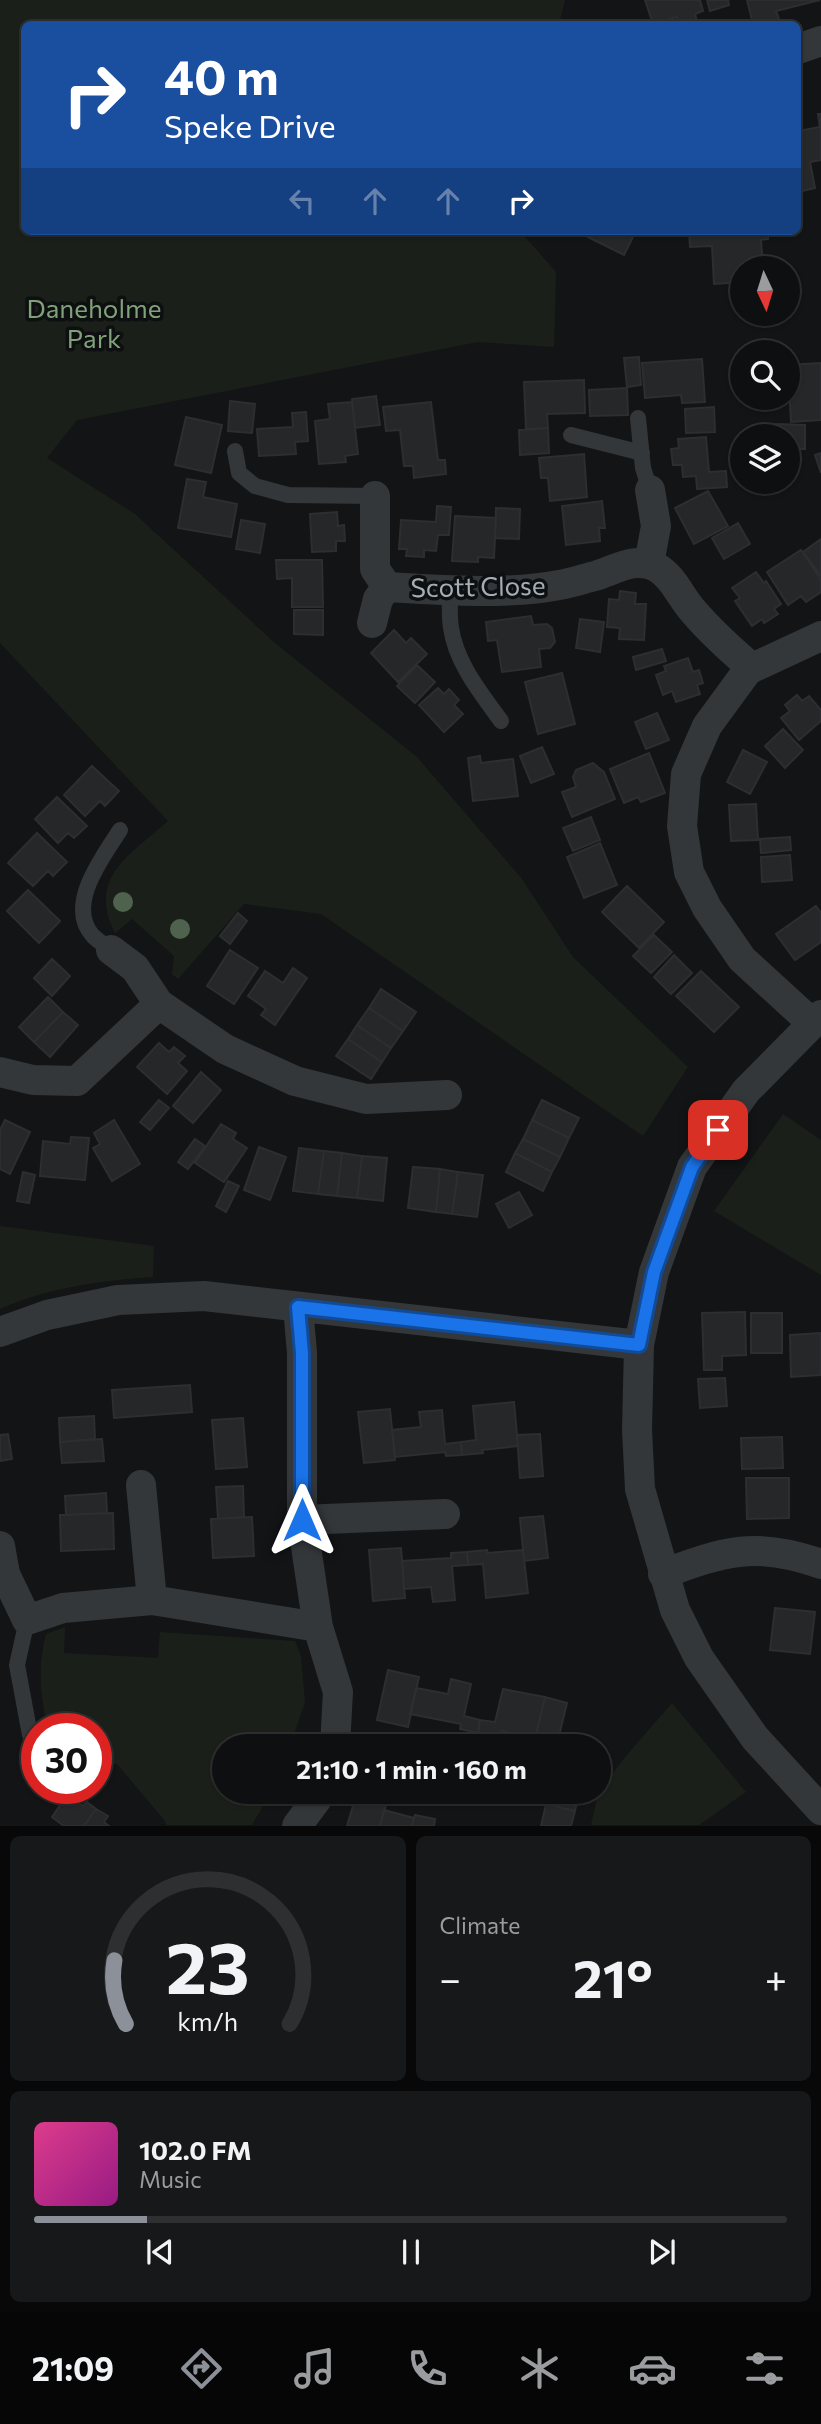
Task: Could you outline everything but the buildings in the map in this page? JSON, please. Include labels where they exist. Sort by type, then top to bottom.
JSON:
[{"type":"street","points":[[801,49],[821,41]]},
{"type":"street","points":[[650,490],[656,526],[649,564],[671,579],[692,610],[726,646],[752,667]]},
{"type":"street","name":"Scott Close","points":[[375,496],[375,569],[387,587]]},
{"type":"street","name":"Scott Close","points":[[387,587],[504,590],[556,586],[597,575],[617,566],[649,564]]},
{"type":"street","name":"Scott Close","points":[[372,622],[378,599],[387,587]]},
{"type":"street","points":[[821,636],[752,667],[706,726],[686,774],[682,826],[689,872],[707,908],[741,959],[816,1019],[746,1091],[692,1167],[654,1272],[639,1345],[637,1430],[640,1489],[675,1610],[699,1658],[755,1738],[821,1810]]},
{"type":"street","points":[[111,950],[135,968],[159,1004],[225,1049],[295,1081],[366,1099],[447,1095]]},
{"type":"street","points":[[0,1072],[33,1080],[77,1081],[159,1004]]},
{"type":"street","points":[[0,1332],[47,1315],[118,1300],[204,1296],[639,1345]]},
{"type":"street","points":[[298,1307],[302,1353],[302,1520],[318,1627],[338,1692],[336,1734]]},
{"type":"street","points":[[141,1485],[152,1600]]},
{"type":"street","points":[[302,1520],[446,1514]]},
{"type":"street","points":[[0,1546],[5,1574],[27,1620],[63,1608],[152,1600],[318,1627]]},
{"type":"street","points":[[663,1574],[705,1558],[748,1549],[818,1554]]},
{"type":"street","points":[[297,1825],[313,1804]]},
{"type":"lane","points":[[638,418],[643,468],[650,490]]},
{"type":"lane","points":[[571,435],[642,453]]},
{"type":"lane","points":[[235,451],[239,473],[255,486],[288,495],[375,496]]},
{"type":"lane","points":[[450,589],[451,628],[459,657],[501,721]]},
{"type":"lane","points":[[111,950],[93,936],[84,920],[83,910],[92,877],[120,830]]},
{"type":"lane","points":[[26,1713],[17,1665],[27,1620]]},
{"type":"green space","name":"Daneholme Park","points":[[0,0],[565,0],[560,21],[21,21],[21,235],[524,235],[556,272],[554,347],[478,342],[77,420],[47,458],[135,514],[275,643],[417,757],[522,879],[573,957],[688,1067],[643,1136],[321,914],[244,904],[178,979],[172,974],[174,956],[132,919],[115,933],[107,913],[106,896],[110,881],[128,856],[168,821],[0,643]]},
{"type":"green space","points":[[783,1114],[821,1140],[821,1275],[714,1211]]},
{"type":"green space","points":[[0,1226],[154,1246],[153,1277],[75,1286],[38,1295],[0,1309]]},
{"type":"green space","points":[[65,1627],[64,1653],[158,1658],[160,1632],[295,1641],[301,1656],[305,1702],[294,1734],[212,1734],[212,1804],[264,1804],[252,1825],[166,1825],[117,1764],[112,1764],[112,1713],[44,1713],[41,1681],[46,1634]]},
{"type":"green space","points":[[672,1703],[746,1792],[699,1825],[591,1825],[596,1804],[611,1804],[611,1776]]},
{"type":"route","points":[[302,1520],[302,1353],[298,1307],[639,1345],[654,1272],[692,1167],[718,1130]]}]
